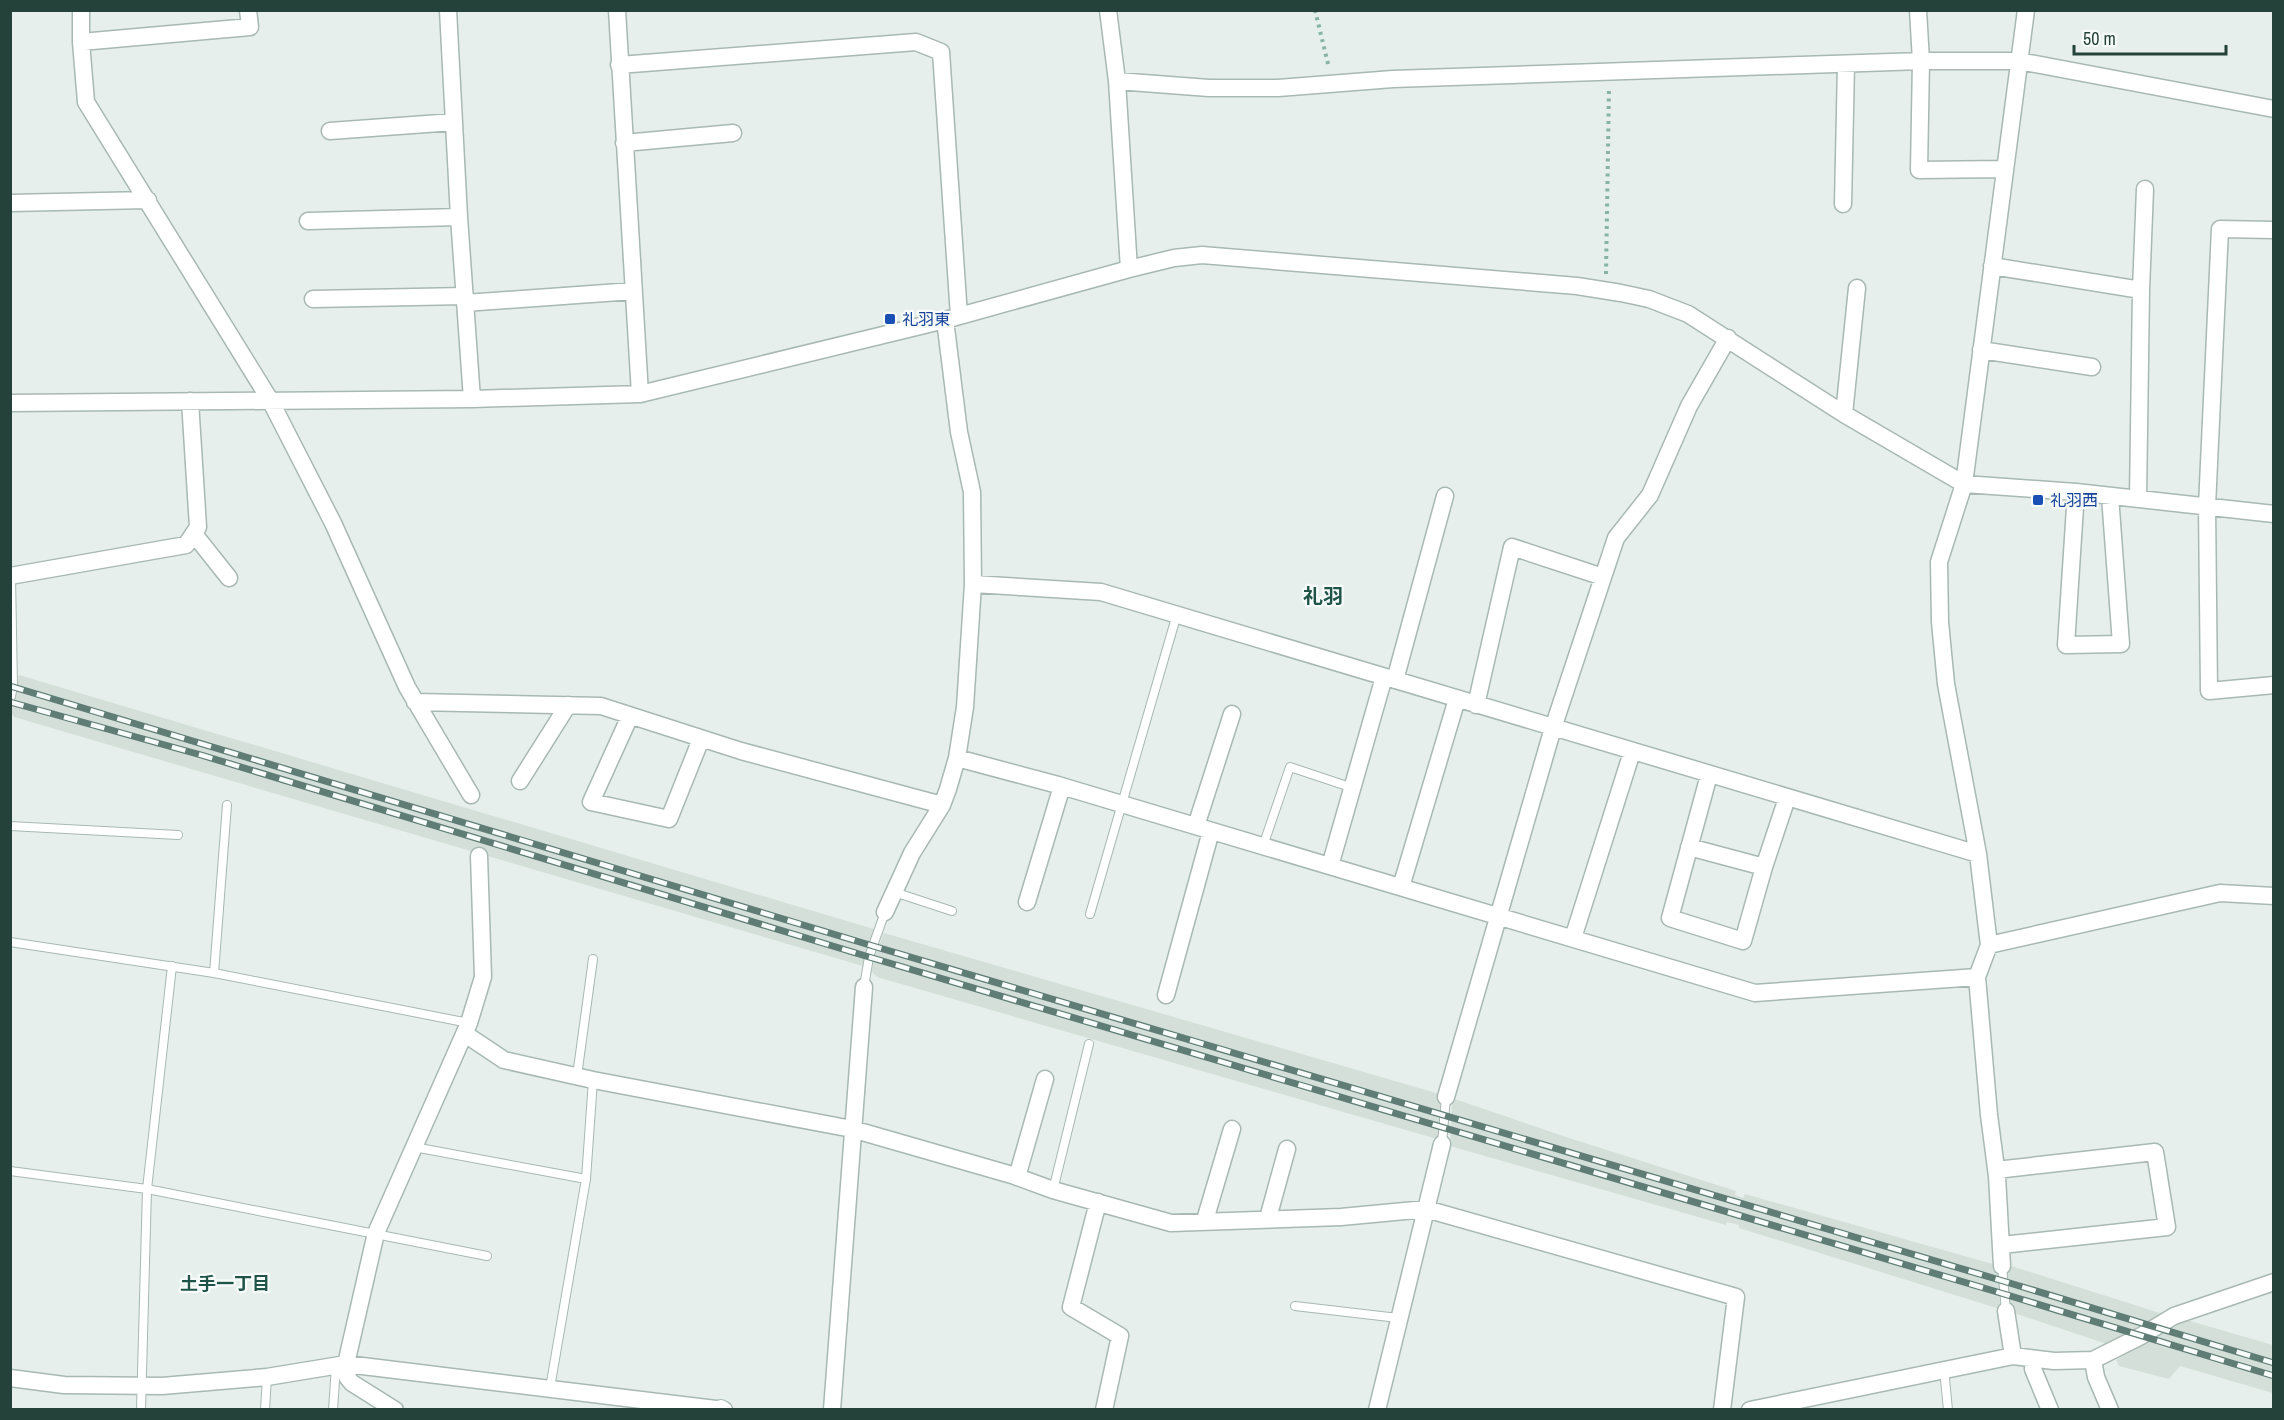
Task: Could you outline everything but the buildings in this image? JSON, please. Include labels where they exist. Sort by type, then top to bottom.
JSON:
[{"type":"street","points":[[81,10],[86,102],[270,400],[333,523],[407,687],[471,795]]},
{"type":"street","points":[[81,42],[250,27],[248,10]]},
{"type":"street","points":[[448,10],[472,399]]},
{"type":"street","points":[[617,10],[640,394]]},
{"type":"street","points":[[1108,10],[1117,81],[1129,269]]},
{"type":"street","points":[[1918,10],[1921,61],[1919,170],[2005,169]]},
{"type":"street","points":[[2002,1266],[1996,1170],[1977,977],[1989,945],[1978,854],[1947,684],[1940,622],[1940,562],[1964,484],[2026,10]]},
{"type":"street","points":[[619,65],[916,42],[941,52],[959,432],[972,492],[971,646],[957,758],[942,805],[912,854],[885,912]]},
{"type":"street","points":[[1117,81],[1209,88],[1278,88],[1393,79],[1921,61],[2019,61],[2274,109]]},
{"type":"street","points":[[1843,204],[1846,64]]},
{"type":"street","points":[[330,131],[454,122]]},
{"type":"street","points":[[624,143],[733,133]]},
{"type":"street","points":[[2138,499],[2145,189]]},
{"type":"street","points":[[10,203],[148,200]]},
{"type":"street","points":[[308,220],[459,217]]},
{"type":"street","points":[[2274,230],[2220,229],[2207,507],[2209,691],[2274,685]]},
{"type":"street","points":[[10,403],[472,399],[640,394],[952,318],[1129,269],[1174,258],[1202,255],[1577,286],[1649,299],[1688,314],[1844,414],[1964,484],[2076,492],[2274,514]]},
{"type":"street","points":[[1992,266],[2141,290]]},
{"type":"street","points":[[1844,414],[1857,288]]},
{"type":"street","points":[[313,299],[465,299],[633,291]]},
{"type":"street","points":[[1446,1097],[1553,728],[1616,538],[1650,495],[1689,406],[1728,338]]},
{"type":"street","points":[[1981,350],[2091,367]]},
{"type":"street","points":[[11,576],[186,545],[198,527],[190,401]]},
{"type":"street","points":[[2076,492],[2066,645],[2121,644],[2110,496]]},
{"type":"street","points":[[1330,866],[1445,496]]},
{"type":"street","points":[[194,534],[229,579]]},
{"type":"street","points":[[1476,705],[1512,547],[1603,577]]},
{"type":"street","points":[[973,584],[1101,592],[1978,854]]},
{"type":"street","points":[[1401,887],[1457,699]]},
{"type":"street","points":[[415,702],[601,706],[741,751],[942,805]]},
{"type":"street","points":[[520,781],[568,705]]},
{"type":"street","points":[[1166,995],[1232,714]]},
{"type":"street","points":[[630,716],[591,802],[669,819],[701,739]]},
{"type":"street","points":[[1573,939],[1632,752]]},
{"type":"street","points":[[957,758],[1062,786],[1755,993],[1977,977]]},
{"type":"street","points":[[1709,775],[1670,918],[1743,941],[1787,798]]},
{"type":"street","points":[[1027,902],[1062,786]]},
{"type":"street","points":[[1689,847],[1764,867]]},
{"type":"street","points":[[395,1410],[352,1383],[341,1365],[376,1233],[467,1029],[483,977],[479,856]]},
{"type":"street","points":[[1989,945],[2220,893],[2274,896]]},
{"type":"street","points":[[832,1410],[864,987]]},
{"type":"street","points":[[467,1029],[504,1060],[585,1078],[852,1129],[1171,1223],[1341,1217],[1426,1209],[1736,1297],[1722,1410]]},
{"type":"street","points":[[1017,1177],[1046,1079]]},
{"type":"street","points":[[1205,1220],[1232,1129]]},
{"type":"street","points":[[1377,1410],[1442,1144]]},
{"type":"street","points":[[1268,1218],[1287,1149]]},
{"type":"street","points":[[1996,1170],[2155,1152],[2167,1227],[2002,1245]]},
{"type":"street","points":[[1098,1202],[1071,1307],[1120,1336],[1104,1410]]},
{"type":"street","points":[[1750,1410],[1812,1403],[1944,1369],[2013,1356],[2034,1360],[2078,1362],[2093,1360],[2141,1336],[2174,1316],[2274,1282]]},
{"type":"street","points":[[2006,1311],[2013,1356]]},
{"type":"street","points":[[2034,1360],[2033,1369],[2050,1410]]},
{"type":"street","points":[[2093,1360],[2096,1377],[2110,1410]]},
{"type":"street","points":[[10,1378],[64,1385],[162,1386],[267,1377],[341,1365],[722,1409]]},
{"type":"lane","points":[[10,700],[13,687],[11,576]]},
{"type":"lane","points":[[1090,914],[1177,614]]},
{"type":"lane","points":[[1263,846],[1290,767],[1353,788]]},
{"type":"lane","points":[[214,973],[227,806]]},
{"type":"lane","points":[[10,826],[178,835]]},
{"type":"lane","points":[[893,892],[952,911]]},
{"type":"lane","points":[[864,987],[869,957],[885,912]]},
{"type":"lane","points":[[10,942],[214,973],[467,1029]]},
{"type":"lane","points":[[550,1388],[586,1179],[585,1078],[593,959]]},
{"type":"lane","points":[[141,1410],[147,1189],[172,966]]},
{"type":"lane","points":[[1053,1190],[1089,1044]]},
{"type":"lane","points":[[1442,1144],[1446,1097]]},
{"type":"lane","points":[[414,1148],[586,1179]]},
{"type":"lane","points":[[10,1171],[147,1189],[487,1256]]},
{"type":"lane","points":[[2002,1266],[2006,1311]]},
{"type":"lane","points":[[1295,1306],[1398,1318]]},
{"type":"lane","points":[[333,1410],[341,1365]]},
{"type":"lane","points":[[1944,1369],[1948,1410]]},
{"type":"lane","points":[[265,1410],[267,1377]]},
{"type":"path","points":[[1315,10],[1333,84]]},
{"type":"path","points":[[1605,290],[1609,72]]},
{"type":"shaded area","points":[[19,675],[877,930],[863,966],[14,717],[11,712]]},
{"type":"shaded area","points":[[884,933],[1443,1095],[1440,1104],[1440,1132],[1437,1139],[877,977],[872,972],[873,961]]},
{"type":"shaded area","points":[[1452,1098],[1736,1191],[1735,1195],[1743,1198],[1745,1194],[1996,1265],[1999,1275],[2000,1309],[1739,1228],[1739,1225],[1727,1222],[1726,1225],[1450,1146]]},
{"type":"shaded area","points":[[2008,1265],[2163,1314],[2110,1345],[2011,1312],[2005,1269]]},
{"type":"shaded area","points":[[2183,1319],[2273,1345],[2273,1393],[2180,1366],[2169,1379],[2119,1366],[2116,1360]]},
{"type":"railway","points":[[10,686],[873,946],[2274,1363]]},
{"type":"railway","points":[[10,702],[201,755],[869,957],[2274,1376]]},
{"type":"place","name":"礼羽東","points":[[890,319]]},
{"type":"place","name":"礼羽西","points":[[2038,500]]},
{"type":"district","name":"礼羽","points":[[1323,596]]},
{"type":"district","name":"土手一丁目","points":[[225,1284]]}]
